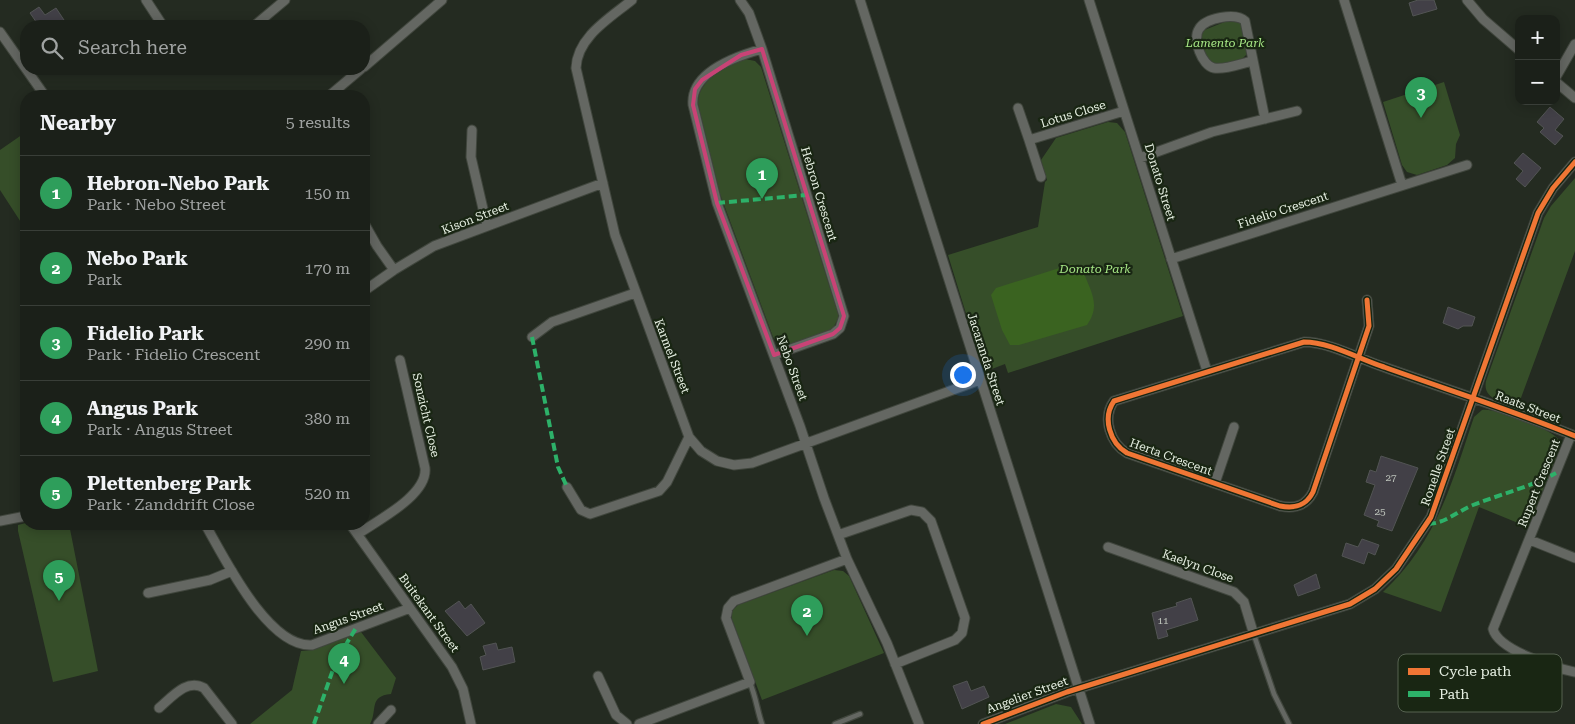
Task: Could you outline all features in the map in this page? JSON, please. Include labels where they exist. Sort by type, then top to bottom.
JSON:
[{"type":"street","points":[[146,0],[158,20]]},
{"type":"street","points":[[261,20],[285,0]]},
{"type":"street","points":[[370,61],[442,0]]},
{"type":"street","name":"Karmel Street","points":[[632,0],[586,39],[579,50],[576,62],[615,235],[634,293],[689,437],[701,451],[717,461],[734,465],[752,463],[980,380]]},
{"type":"street","name":"Hebron Crescent","points":[[740,0],[749,13],[762,49],[844,316],[840,328],[834,334],[774,355]]},
{"type":"street","name":"Jacaranda Street","points":[[860,0],[1090,724]]},
{"type":"street","name":"Donato Street","points":[[1089,0],[1206,371]]},
{"type":"street","points":[[1344,0],[1402,185]]},
{"type":"street","points":[[1467,0],[1483,19],[1515,47]]},
{"type":"street","points":[[1253,61],[1219,68],[1209,66],[1203,60],[1197,39],[1198,29],[1204,23],[1232,15],[1242,18],[1247,25],[1265,119]]},
{"type":"street","points":[[0,32],[20,60]]},
{"type":"street","points":[[1560,70],[1575,44]]},
{"type":"street","name":"Nebo Street","points":[[762,49],[726,61],[698,84],[693,99],[717,203],[847,559],[895,664],[919,724]]},
{"type":"street","points":[[30,75],[41,90]]},
{"type":"street","points":[[336,90],[354,75]]},
{"type":"street","points":[[1560,85],[1575,98]]},
{"type":"street","name":"Lotus Close","points":[[1018,108],[1041,177]]},
{"type":"street","name":"Lotus Close","points":[[1029,140],[1124,111]]},
{"type":"street","points":[[1140,158],[1212,132],[1297,111]]},
{"type":"street","points":[[472,130],[471,157],[487,226]]},
{"type":"street","name":"Ronelle Street","points":[[1078,689],[1254,635],[1358,600],[1375,589],[1396,569],[1431,517],[1538,213],[1553,188],[1575,162]]},
{"type":"street","name":"Fidelio Crescent","points":[[1170,259],[1467,165]]},
{"type":"street","name":"Kison Street","points":[[370,287],[434,246],[602,183]]},
{"type":"street","points":[[370,234],[394,270]]},
{"type":"street","points":[[532,337],[552,322],[634,293]]},
{"type":"street","points":[[1358,358],[1370,321],[1368,300]]},
{"type":"street","name":"Herta Crescent","points":[[1358,358],[1310,499],[1298,507],[1288,508],[1215,483],[1120,449],[1115,443],[1108,419],[1110,407],[1114,401],[1304,342],[1318,343],[1472,399]]},
{"type":"street","name":"Sonzicht Close","points":[[370,525],[417,491],[424,477],[425,468],[400,360]]},
{"type":"street","name":"Raats Street","points":[[1472,399],[1504,408],[1573,435]]},
{"type":"street","points":[[1215,483],[1234,427]]},
{"type":"street","name":"Rupert Crescent","points":[[1526,654],[1512,649],[1497,639],[1494,624],[1573,435]]},
{"type":"street","points":[[567,487],[581,510],[590,514],[655,493],[665,485],[689,437]]},
{"type":"street","points":[[838,535],[911,510],[922,512],[931,521],[964,618],[964,629],[954,640],[895,664]]},
{"type":"street","points":[[0,521],[20,517]]},
{"type":"street","name":"Angus Street","points":[[208,530],[259,612],[292,640],[302,645],[312,645],[410,608]]},
{"type":"street","name":"Buitekant Street","points":[[355,530],[457,675],[471,724]]},
{"type":"street","name":"Sonzicht Close","points":[[358,534],[363,530]]},
{"type":"street","name":"Rupert Crescent","points":[[1530,540],[1575,558]]},
{"type":"street","name":"Kaelyn Close","points":[[1108,547],[1234,592],[1244,602],[1254,635]]},
{"type":"street","points":[[639,724],[750,682],[726,618],[730,604],[739,598],[847,559]]},
{"type":"street","points":[[148,593],[210,580],[232,571]]},
{"type":"street","name":"Rupert Crescent","points":[[1562,667],[1575,672]]},
{"type":"street","points":[[598,676],[616,715],[627,724]]},
{"type":"street","points":[[159,708],[180,690],[190,685],[199,685],[204,688],[232,724]]},
{"type":"street","name":"Angelier Street","points":[[983,724],[1078,689]]},
{"type":"street","points":[[378,724],[391,710]]},
{"type":"lane","points":[[1254,635],[1274,694],[1289,724]]},
{"type":"lane","points":[[750,682],[758,702],[758,713],[762,724]]},
{"type":"lane","points":[[835,724],[860,714]]},
{"type":"highlighted area","points":[[762,49],[844,316],[840,328],[833,334],[774,355],[717,203],[693,105],[695,89],[702,80],[741,55]]},
{"type":"green space","name":"Lamento Park","points":[[1232,19],[1241,22],[1247,54],[1241,60],[1215,65],[1203,50],[1201,41],[1202,31]]},
{"type":"green space","points":[[745,59],[755,61],[761,67],[839,317],[833,328],[802,342],[778,342],[773,337],[720,194],[698,104],[702,88],[707,81],[729,65]]},
{"type":"green space","points":[[1444,82],[1460,135],[1456,144],[1455,158],[1447,165],[1417,175],[1407,172],[1402,165],[1383,102]]},
{"type":"green space","name":"Donato Park","points":[[1108,122],[1117,123],[1125,132],[1183,316],[1008,373],[1005,364],[984,372],[948,255],[1038,227],[1045,182],[1047,180],[1041,160],[1056,138]]},
{"type":"green space","points":[[20,136],[20,221],[0,190],[0,150]]},
{"type":"green space","points":[[1575,178],[1575,251],[1518,406],[1495,399],[1487,392],[1486,381],[1544,218],[1551,206]]},
{"type":"green space","points":[[1482,410],[1499,412],[1523,420],[1546,430],[1559,440],[1559,450],[1528,527],[1479,507],[1441,612],[1383,592],[1417,553],[1429,532],[1440,511],[1458,466],[1474,417]]},
{"type":"green space","points":[[20,524],[20,530],[70,530],[98,671],[53,682],[18,525]]},
{"type":"green space","points":[[834,570],[843,571],[849,576],[884,653],[762,700],[732,619],[732,611],[738,605]]},
{"type":"green space","points":[[361,632],[396,678],[391,694],[384,695],[376,701],[370,724],[250,724],[292,690],[301,651],[313,650]]},
{"type":"green space","points":[[1056,704],[1071,707],[1082,724],[1005,724]]},
{"type":"shaded area","points":[[1072,264],[1083,271],[1093,298],[1093,311],[1087,325],[1019,345],[1010,345],[1002,330],[991,295],[996,288]]},
{"type":"building","points":[[1418,0],[1434,0],[1437,9],[1413,16],[1409,3]]},
{"type":"building","points":[[39,7],[45,15],[56,8],[64,20],[35,20],[30,13]]},
{"type":"building","points":[[1550,107],[1564,119],[1555,130],[1563,136],[1555,145],[1540,132],[1544,128],[1537,122]]},
{"type":"building","points":[[1523,153],[1541,168],[1525,187],[1516,179],[1523,171],[1514,163]]},
{"type":"building","points":[[1448,307],[1475,317],[1472,326],[1463,326],[1458,329],[1443,323]]},
{"type":"building","points":[[1381,456],[1418,468],[1392,531],[1377,526],[1379,521],[1364,515],[1375,485],[1366,482],[1370,470],[1376,472]]},
{"type":"building","points":[[1362,539],[1379,545],[1375,555],[1368,552],[1364,564],[1342,556],[1346,543],[1358,547]]},
{"type":"building","points":[[1316,574],[1320,588],[1298,596],[1294,585]]},
{"type":"building","points":[[1191,598],[1198,620],[1166,630],[1168,636],[1158,639],[1152,613],[1177,606],[1176,603]]},
{"type":"building","points":[[459,601],[465,609],[471,604],[485,623],[467,636],[445,611]]},
{"type":"building","points":[[496,643],[498,650],[512,647],[515,662],[483,670],[480,657],[486,655],[483,646]]},
{"type":"building","points":[[967,681],[971,691],[984,686],[989,697],[962,709],[953,686]]},
{"type":"marked path","points":[[717,203],[806,195]]},
{"type":"marked path","points":[[532,337],[558,467],[567,487]]},
{"type":"marked path","points":[[1428,524],[1440,522],[1473,505],[1556,473]]},
{"type":"marked path","points":[[314,724],[336,661],[356,628]]},
{"type":"cycle path","points":[[983,724],[1067,692],[1350,604],[1375,589],[1396,569],[1431,517],[1538,213],[1553,188],[1575,162]]},
{"type":"cycle path","points":[[1367,300],[1369,326],[1313,492],[1307,501],[1300,505],[1295,507],[1280,506],[1127,453],[1121,449],[1112,437],[1108,422],[1110,408],[1114,401],[1304,342],[1334,348],[1355,356],[1365,360],[1374,364],[1528,417],[1575,436]]},
{"type":"place","name":"Fidelio Park","points":[[1421,118]]},
{"type":"place","name":"Hebron-Nebo Park","points":[[762,199]]},
{"type":"place","name":"Plettenberg Park","points":[[59,601]]},
{"type":"place","name":"Nebo Park","points":[[807,636]]},
{"type":"place","name":"Angus Park","points":[[344,684]]}]
